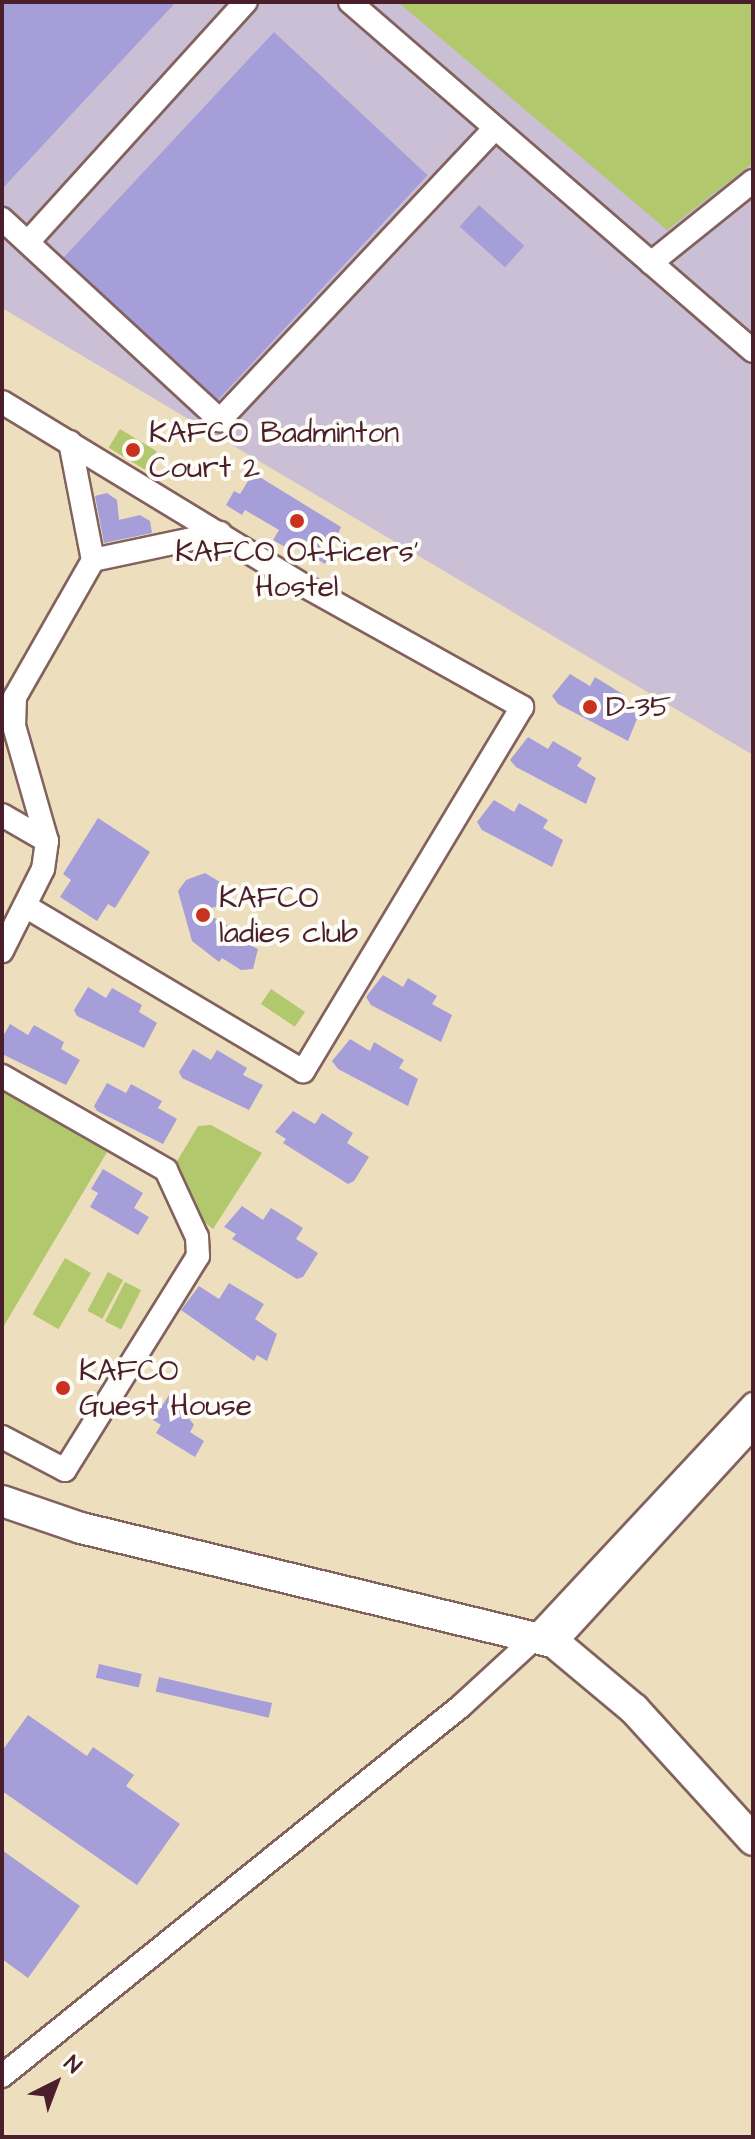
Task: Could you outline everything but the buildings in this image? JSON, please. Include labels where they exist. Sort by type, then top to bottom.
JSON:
[{"type":"main road","points":[[2,1501],[81,1528],[545,1641],[634,1709],[753,1840]]},
{"type":"street","points":[[28,242],[246,2]]},
{"type":"street","points":[[350,2],[753,351]]},
{"type":"street","points":[[2,219],[220,420],[495,128]]},
{"type":"street","points":[[651,263],[753,181]]},
{"type":"street","points":[[2,402],[220,533],[522,707],[303,1071],[27,907]]},
{"type":"street","points":[[2,951],[27,907],[43,869],[47,841],[11,710],[93,560],[70,442]]},
{"type":"street","points":[[93,560],[220,533]]},
{"type":"street","points":[[2,815],[47,841]]},
{"type":"street","points":[[2,1076],[166,1170],[193,1226],[198,1256],[65,1470],[2,1437]]},
{"type":"street","points":[[545,1641],[753,1404]]},
{"type":"street","points":[[2,2076],[545,1641],[753,1427]]},
{"type":"shaded area","points":[[2,2],[753,2],[753,755],[2,308]]},
{"type":"green space","points":[[398,2],[753,2],[753,163],[667,230]]},
{"type":"green space","name":"KAFCO Badminton Court 2","points":[[120,429],[157,451],[146,470],[109,448]]},
{"type":"green space","points":[[271,989],[305,1012],[295,1027],[261,1004]]},
{"type":"green space","points":[[2,1090],[107,1152],[2,1329]]},
{"type":"green space","points":[[211,1125],[262,1153],[213,1229],[195,1215],[173,1168],[198,1126]]},
{"type":"green space","points":[[65,1258],[91,1273],[58,1329],[32,1314]]},
{"type":"green space","points":[[108,1272],[123,1280],[102,1319],[87,1311]]},
{"type":"green space","points":[[125,1282],[141,1290],[121,1329],[105,1321]]},
{"type":"place","name":"KAFCO Badminton Court 2","points":[[133,450]]},
{"type":"place","name":"KAFCO Officers' Hostel","points":[[297,521]]},
{"type":"place","name":"D-35","points":[[590,707]]},
{"type":"place","name":"KAFCO ladies club","points":[[203,915]]},
{"type":"place","name":"KAFCO Guest House","points":[[63,1388]]}]
